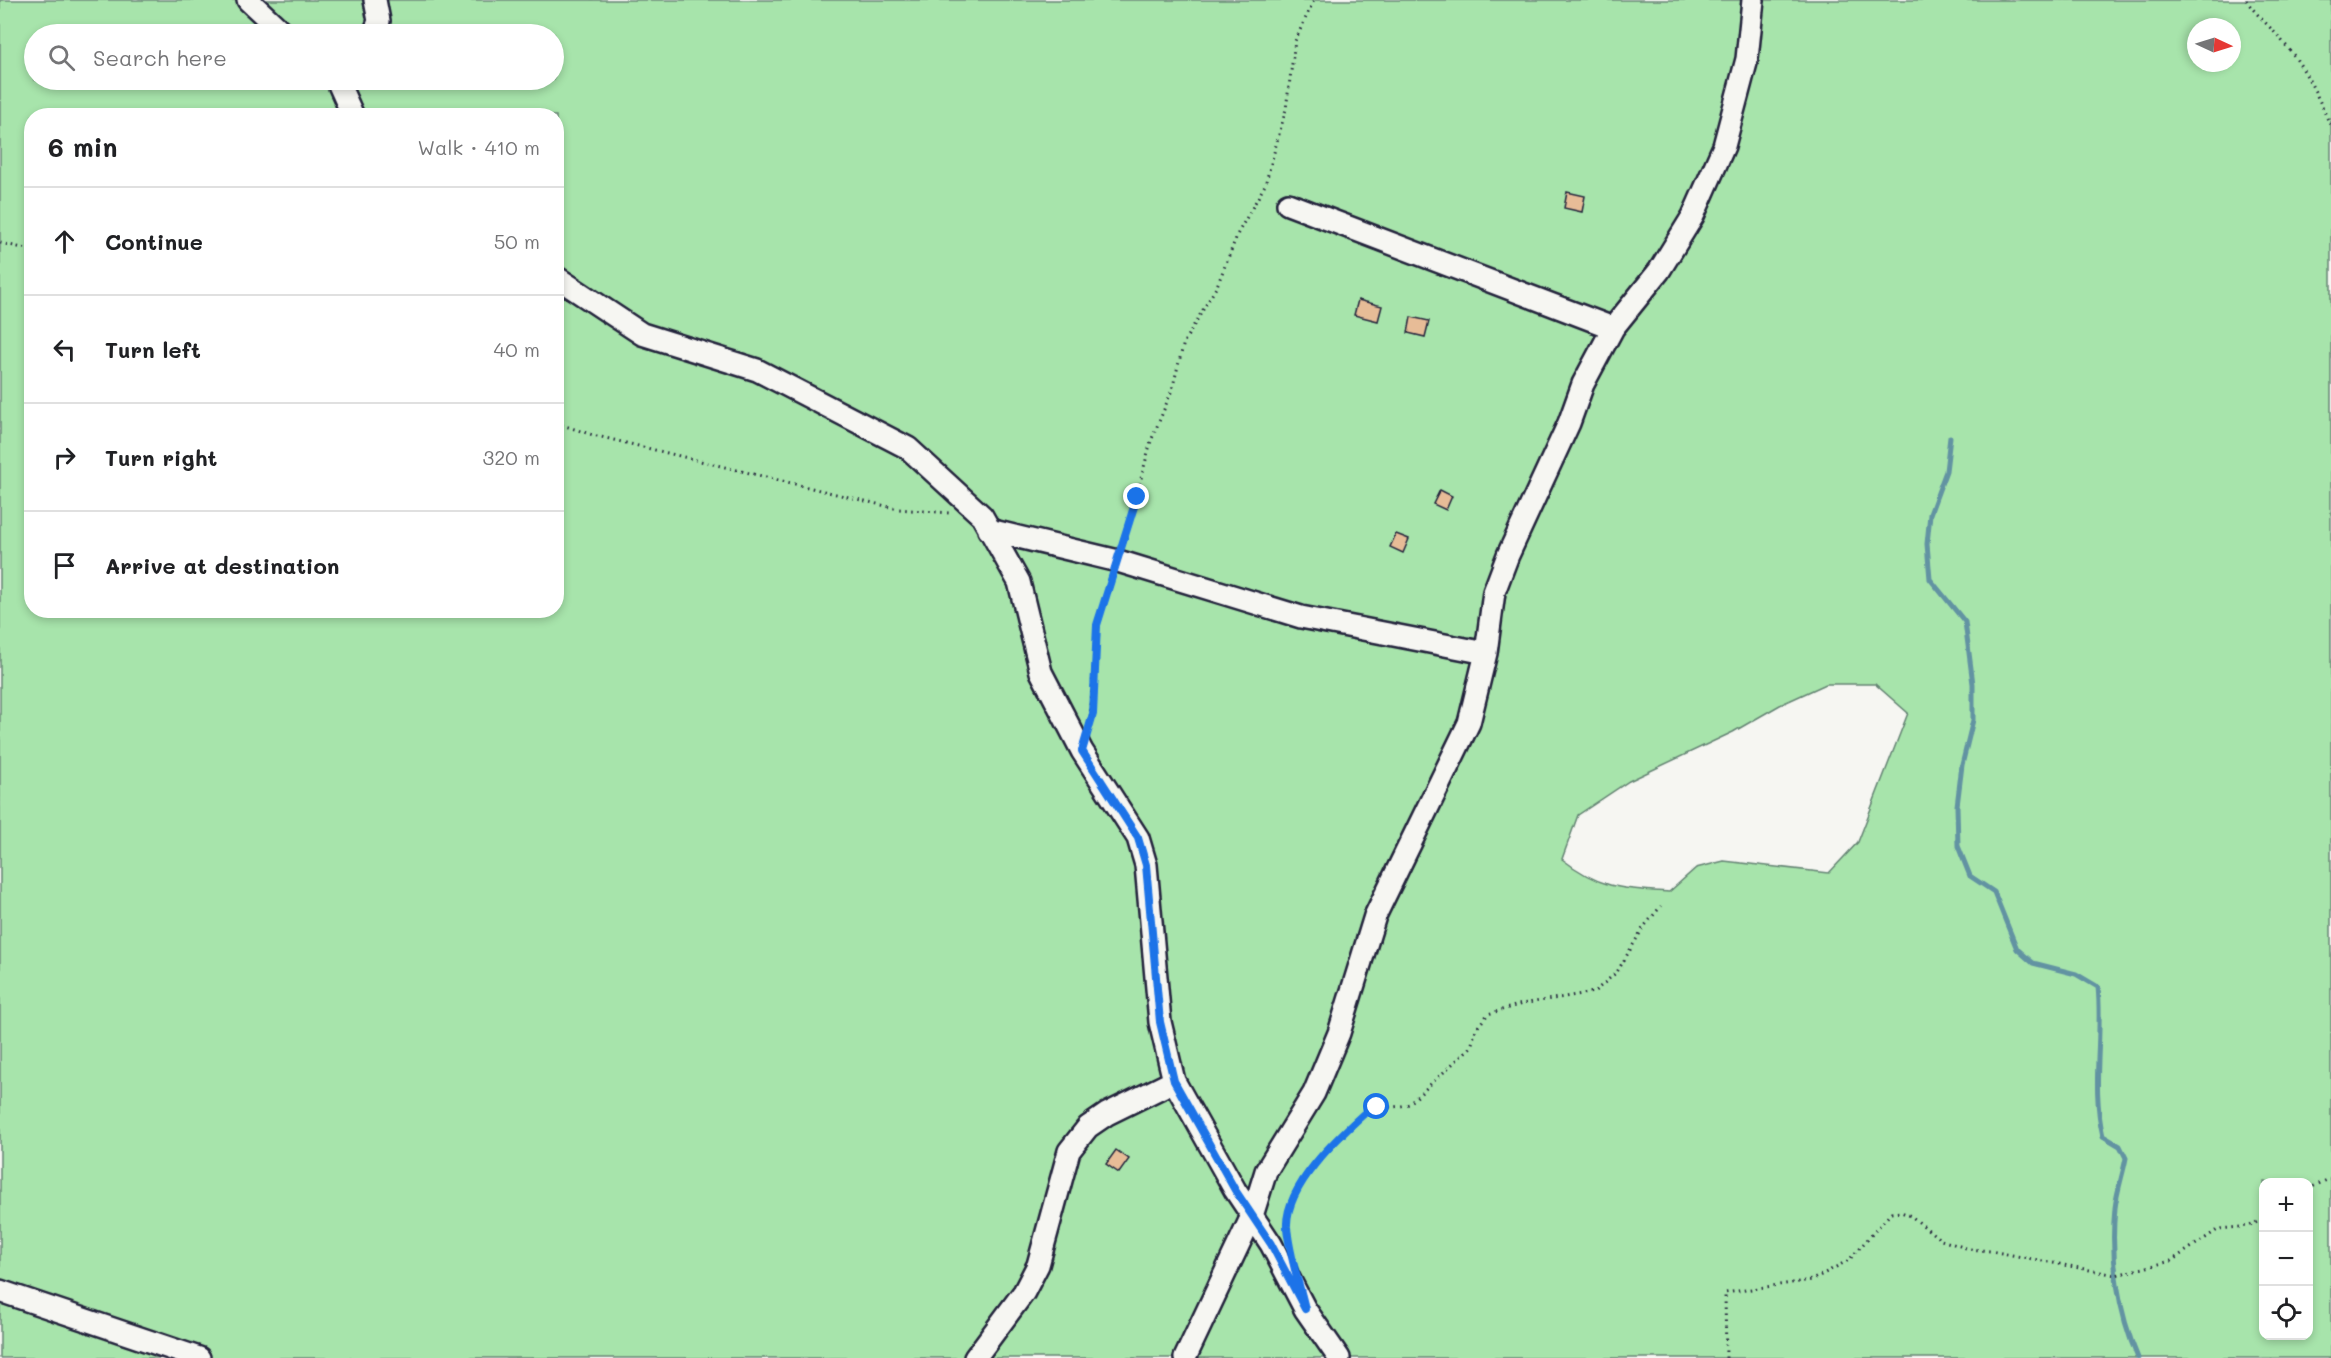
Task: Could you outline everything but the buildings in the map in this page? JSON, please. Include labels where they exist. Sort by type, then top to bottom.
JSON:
[{"type":"street","points":[[248,0],[273,24]]},
{"type":"street","points":[[375,0],[378,24]]},
{"type":"street","points":[[1185,1358],[1252,1216],[1266,1171],[1314,1093],[1331,1053],[1375,916],[1469,723],[1486,653],[1494,591],[1508,555],[1569,423],[1582,384],[1613,328],[1659,271],[1687,225],[1724,146],[1747,59],[1753,0]]},
{"type":"street","points":[[341,90],[350,108]]},
{"type":"street","points":[[350,108],[355,90]]},
{"type":"street","points":[[1288,204],[1613,328]]},
{"type":"street","points":[[564,282],[642,334],[758,370],[908,448],[986,523],[1019,582],[1041,672],[1082,751],[1138,838],[1146,865],[1160,1022],[1174,1081],[1252,1216],[1271,1244],[1305,1309],[1339,1358]]},
{"type":"street","points":[[986,523],[1301,617],[1486,653]]},
{"type":"street","points":[[975,1358],[1024,1292],[1038,1266],[1069,1151],[1088,1127],[1107,1114],[1174,1081]]},
{"type":"street","points":[[0,1291],[199,1358]]},
{"type":"path","points":[[1082,751],[1093,714],[1097,625],[1118,561],[1151,441],[1172,390],[1184,342],[1217,286],[1238,233],[1265,185],[1286,109],[1295,41],[1314,0]]},
{"type":"path","points":[[2246,0],[2284,43],[2309,79],[2331,127]]},
{"type":"path","points":[[0,243],[24,248]]},
{"type":"path","points":[[564,426],[593,435],[898,509],[986,523]]},
{"type":"path","points":[[1289,1236],[1287,1225],[1294,1199],[1317,1160],[1367,1111],[1377,1107],[1399,1107],[1409,1104],[1472,1047],[1476,1029],[1488,1014],[1522,1004],[1594,992],[1617,972],[1643,928],[1661,906]]},
{"type":"path","points":[[2313,1187],[2331,1178]]},
{"type":"path","points":[[1726,1358],[1725,1293],[1812,1280],[1849,1260],[1891,1213],[1901,1212],[1911,1216],[1941,1240],[1969,1249],[1991,1251],[2116,1275],[2171,1261],[2219,1229],[2250,1226],[2259,1221]]},
{"type":"green space","points":[[0,0],[2331,0],[2331,1358],[0,1358]],"holes":[[[1826,684],[1875,684],[1908,713],[1858,842],[1829,873],[1724,861],[1696,868],[1669,892],[1612,886],[1588,876],[1562,859],[1578,815],[1629,781],[1733,732],[1780,705]]]},
{"type":"waterway","points":[[1950,437],[1946,471],[1930,514],[1927,544],[1930,579],[1965,622],[1973,684],[1973,720],[1962,765],[1957,806],[1958,846],[1970,876],[1994,892],[2017,949],[2033,963],[2076,974],[2098,987],[2097,1081],[2100,1118],[2103,1136],[2120,1146],[2126,1158],[2115,1208],[2114,1246],[2117,1284],[2125,1322],[2138,1358]]},
{"type":"route","points":[[1137,497],[1097,625],[1093,714],[1082,751],[1138,838],[1146,865],[1160,1022],[1167,1060],[1174,1081],[1235,1190],[1271,1244],[1305,1309],[1287,1225],[1294,1199],[1317,1160],[1351,1125],[1367,1111],[1377,1107]]}]
